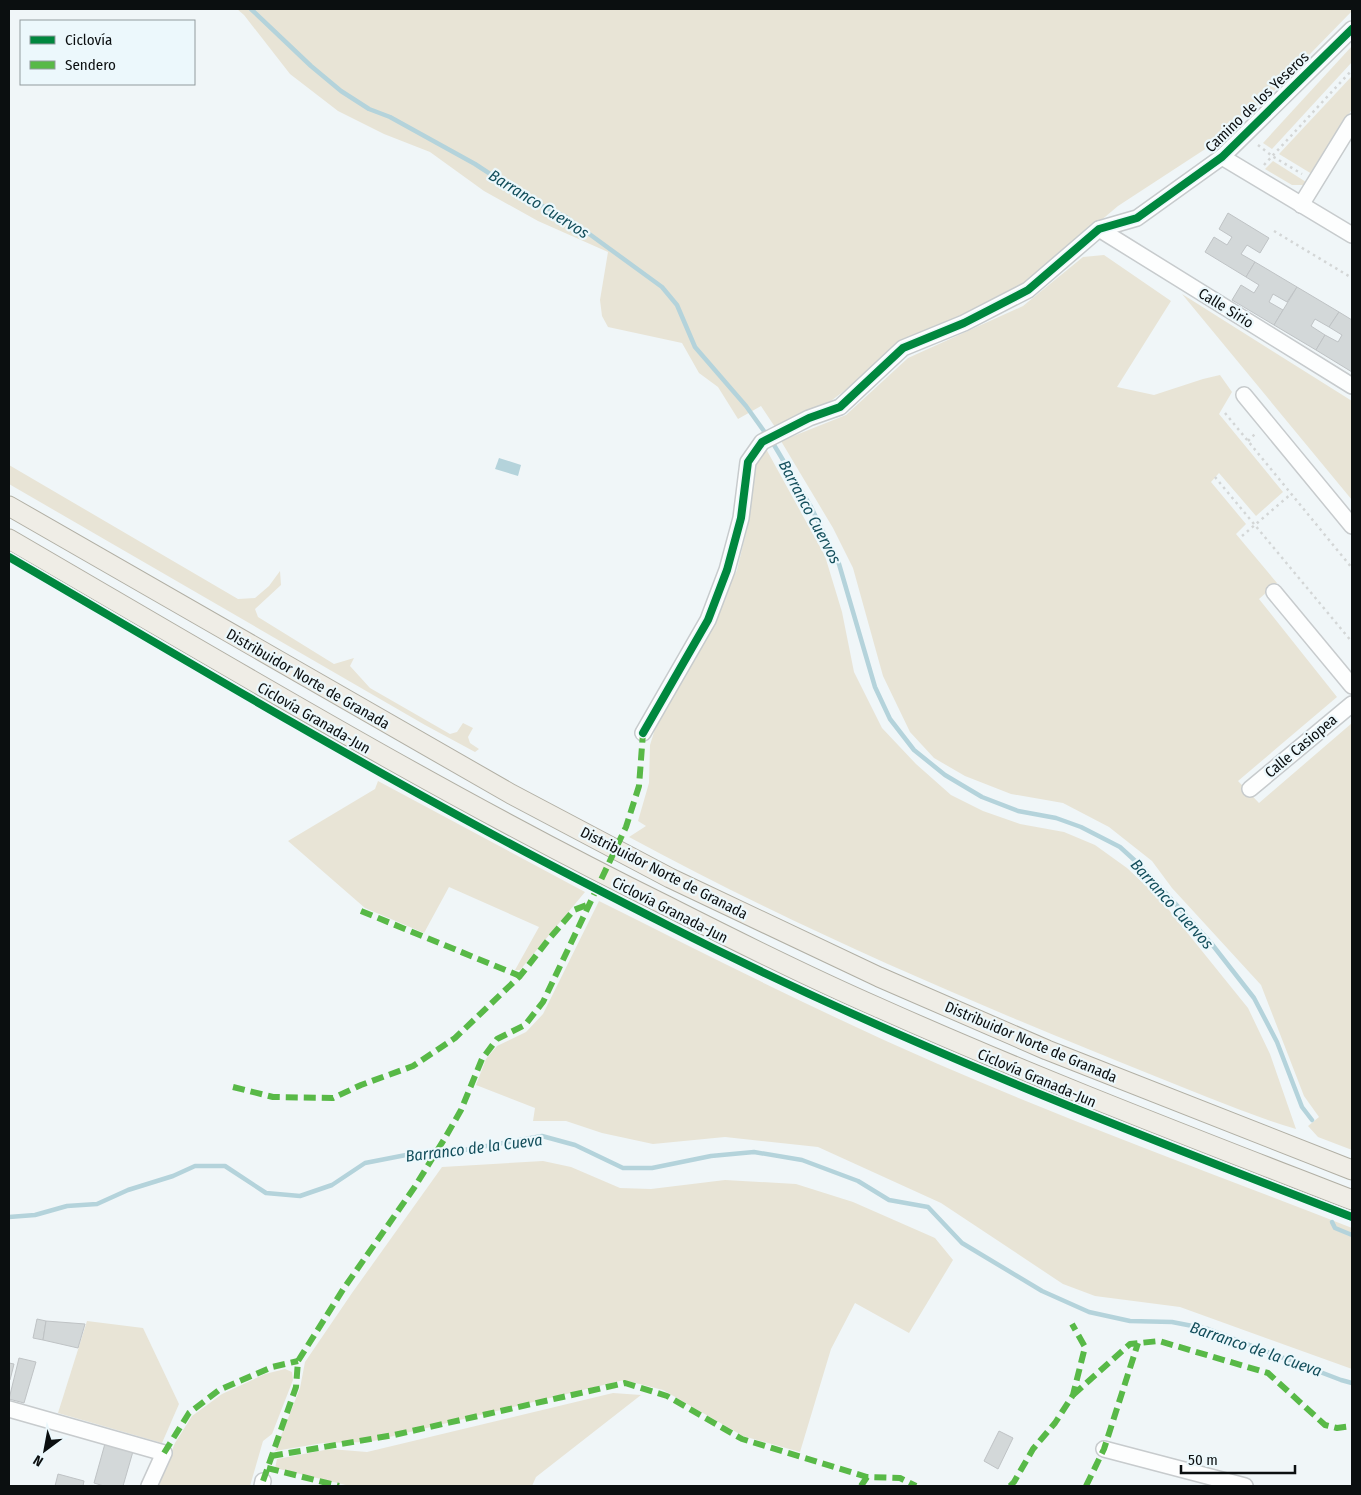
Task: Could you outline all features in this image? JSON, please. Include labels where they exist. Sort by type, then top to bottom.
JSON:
[{"type":"main road","name":"Distribuidor Norte de Granada","points":[[9,506],[511,794],[670,878],[879,977],[1047,1050],[1352,1170]]},
{"type":"main road","name":"Distribuidor Norte de Granada","points":[[9,539],[298,707],[502,822],[667,906],[884,1010],[1042,1077],[1352,1200]]},
{"type":"street","name":"Camino de los Yeseros","points":[[643,733],[708,620],[727,570],[741,518],[748,462],[762,442],[809,418],[840,406],[903,348],[964,323],[1028,290],[1099,229],[1137,218],[1222,157],[1352,29]]},
{"type":"street","points":[[1302,205],[1352,122]]},
{"type":"street","points":[[1222,157],[1352,235]]},
{"type":"street","name":"Calle Sirio","points":[[1099,229],[1352,386]]},
{"type":"street","points":[[1244,395],[1352,526]]},
{"type":"street","points":[[1274,592],[1352,686]]},
{"type":"street","name":"Calle Casiopea","points":[[1250,789],[1352,704]]},
{"type":"street","points":[[9,1409],[164,1453],[148,1486]]},
{"type":"street","points":[[1104,1449],[1245,1486]]},
{"type":"path","points":[[1261,168],[1352,70]]},
{"type":"path","points":[[1258,146],[1302,174]]},
{"type":"path","points":[[1274,231],[1352,278]]},
{"type":"path","points":[[1225,413],[1291,494],[1351,563],[1352,568]]},
{"type":"path","points":[[1248,440],[1259,430]]},
{"type":"path","points":[[1215,478],[1352,642]]},
{"type":"path","points":[[1242,536],[1291,494]]},
{"type":"shaded area","points":[[237,9],[1352,9],[1352,11],[1271,94],[1216,142],[1118,206],[1015,293],[891,355],[827,404],[775,427],[761,406],[738,419],[718,387],[699,373],[682,343],[608,327],[602,316],[600,300],[608,252],[538,221],[484,191],[430,152],[384,134],[338,111],[290,74],[244,15]]},
{"type":"shaded area","points":[[1352,46],[1352,62],[1272,149],[1263,143]]},
{"type":"shaded area","points":[[1352,76],[1352,109],[1312,174],[1279,154]]},
{"type":"shaded area","points":[[1273,161],[1306,182],[1303,185],[1292,185],[1265,169]]},
{"type":"shaded area","points":[[1104,255],[1171,301],[1117,387],[1154,395],[1220,375],[1232,392],[1219,414],[1283,492],[1256,516],[1219,473],[1211,482],[1246,524],[1236,534],[1277,583],[1259,599],[1337,697],[1238,781],[1259,803],[1352,723],[1352,1150],[1318,1137],[1308,1126],[1319,1117],[1304,1096],[1261,985],[1172,888],[1152,861],[1109,827],[1063,803],[1011,794],[965,776],[934,758],[910,732],[883,676],[853,568],[833,528],[781,441],[846,415],[908,358],[1023,306],[1083,257]]},
{"type":"shaded area","points":[[1182,294],[1352,401],[1352,500]]},
{"type":"shaded area","points":[[765,447],[825,556],[842,612],[854,672],[882,728],[916,764],[951,795],[983,811],[1020,824],[1064,832],[1095,845],[1127,868],[1160,899],[1248,1008],[1270,1054],[1296,1129],[1251,1114],[1162,1079],[913,975],[798,923],[629,837],[646,826],[638,821],[649,783],[650,745],[659,716],[714,617],[737,570],[748,524],[750,476],[754,462]]},
{"type":"shaded area","points":[[9,465],[238,599],[255,598],[269,586],[280,571],[281,585],[255,609],[258,617],[334,664],[354,658],[350,666],[370,688],[450,734],[457,732],[463,723],[473,728],[468,737],[470,743],[479,749],[475,752],[425,725],[9,484]]},
{"type":"shaded area","points":[[378,781],[585,892],[520,970],[515,970],[539,927],[449,887],[424,933],[365,908],[288,841],[375,789]]},
{"type":"shaded area","points":[[599,901],[810,1005],[938,1064],[1092,1128],[1352,1228],[1352,1369],[1180,1307],[1095,1296],[1063,1284],[941,1203],[818,1147],[725,1137],[653,1144],[602,1133],[566,1121],[533,1121],[535,1108],[476,1085],[486,1059],[497,1046],[526,1032],[543,1014]]},
{"type":"shaded area","points":[[543,1161],[571,1167],[620,1188],[651,1189],[725,1180],[796,1184],[853,1202],[935,1238],[953,1260],[909,1333],[855,1303],[831,1349],[800,1452],[743,1436],[663,1390],[624,1380],[369,1442],[323,1443],[275,1451],[300,1388],[305,1362],[442,1167]]},
{"type":"shaded area","points":[[87,1321],[143,1328],[179,1404],[162,1443],[58,1413]]},
{"type":"shaded area","points":[[285,1369],[292,1372],[293,1380],[272,1434],[263,1441],[250,1486],[157,1486],[175,1443],[192,1416],[222,1394],[265,1374]]},
{"type":"shaded area","points":[[613,1393],[641,1395],[536,1477],[532,1486],[350,1486],[275,1468],[277,1459],[330,1449],[367,1452]]},
{"type":"water","points":[[499,458],[521,465],[518,476],[495,469]]},
{"type":"building","points":[[1228,213],[1269,238],[1260,253],[1247,245],[1241,254],[1255,262],[1246,277],[1205,252],[1214,237],[1227,245],[1232,237],[1219,229]]},
{"type":"building","points":[[1255,262],[1297,287],[1287,302],[1273,294],[1269,302],[1283,310],[1274,325],[1232,300],[1241,285],[1254,293],[1259,285],[1246,277]]},
{"type":"building","points":[[1297,287],[1339,312],[1329,327],[1315,319],[1311,326],[1325,335],[1316,350],[1274,325]]},
{"type":"building","points":[[1339,312],[1352,320],[1352,372],[1316,350],[1325,335],[1338,342],[1342,335],[1329,327]]},
{"type":"building","points":[[37,1319],[46,1321],[43,1340],[33,1338]]},
{"type":"building","points":[[46,1321],[85,1324],[78,1348],[43,1340]]},
{"type":"building","points":[[19,1358],[36,1362],[24,1403],[9,1399]]},
{"type":"building","points":[[9,1363],[14,1364],[10,1380],[9,1380]]},
{"type":"building","points":[[999,1431],[1013,1438],[998,1469],[984,1461]]},
{"type":"building","points":[[106,1440],[134,1448],[123,1486],[104,1486],[94,1483]]},
{"type":"building","points":[[58,1474],[84,1481],[83,1486],[55,1486]]},
{"type":"waterway","name":"Barranco Cuervos","points":[[251,9],[311,66],[341,91],[369,109],[390,117],[475,164],[530,200],[566,217],[662,287],[677,305],[695,347],[746,406],[774,445],[811,507],[839,564],[875,687],[890,719],[914,750],[945,775],[982,797],[1018,811],[1056,818],[1081,827],[1120,847],[1143,868],[1211,943],[1254,998],[1277,1042],[1302,1107],[1312,1120]]},
{"type":"waterway","name":"Barranco de la Cueva","points":[[9,1217],[35,1215],[67,1206],[97,1204],[128,1190],[173,1176],[195,1166],[225,1166],[266,1193],[300,1196],[332,1185],[365,1163],[406,1155],[459,1151],[542,1136],[575,1145],[623,1168],[652,1168],[711,1156],[754,1152],[802,1160],[858,1181],[889,1200],[928,1207],[962,1243],[1042,1291],[1089,1312],[1130,1321],[1172,1322],[1208,1329],[1352,1383]]},
{"type":"waterway","name":"Barranco Cuervos","points":[[1332,1222],[1335,1228],[1352,1235]]},
{"type":"marked path","points":[[263,1481],[296,1387],[298,1361],[344,1288],[414,1188],[445,1138],[461,1110],[482,1059],[497,1039],[525,1025],[543,1002],[626,827],[639,786],[643,733]]},
{"type":"marked path","points":[[233,1087],[273,1097],[333,1098],[361,1085],[413,1066],[455,1038],[520,976],[574,910],[589,904]]},
{"type":"marked path","points":[[361,911],[520,976]]},
{"type":"marked path","points":[[1010,1486],[1033,1449],[1055,1423],[1073,1395],[1085,1347],[1072,1324]]},
{"type":"marked path","points":[[1073,1395],[1130,1344],[1159,1341],[1268,1373],[1325,1425],[1337,1428],[1352,1426]]},
{"type":"marked path","points":[[1086,1486],[1104,1449],[1138,1343]]},
{"type":"marked path","points":[[164,1453],[189,1413],[219,1390],[272,1367],[298,1361]]},
{"type":"marked path","points":[[271,1456],[394,1435],[625,1383],[667,1396],[742,1439],[867,1477],[900,1478],[916,1486]]},
{"type":"marked path","points":[[267,1468],[339,1486]]},
{"type":"marked path","points":[[861,1486],[867,1477]]},
{"type":"cycle path","points":[[643,733],[708,620],[727,570],[741,518],[748,462],[762,442],[809,418],[840,407],[903,348],[964,323],[1028,290],[1099,229],[1137,218],[1222,157],[1352,29]]},
{"type":"cycle path","name":"Ciclovía Granada-Jun","points":[[9,557],[243,694],[503,840],[756,969],[1009,1082],[1352,1217]]}]
